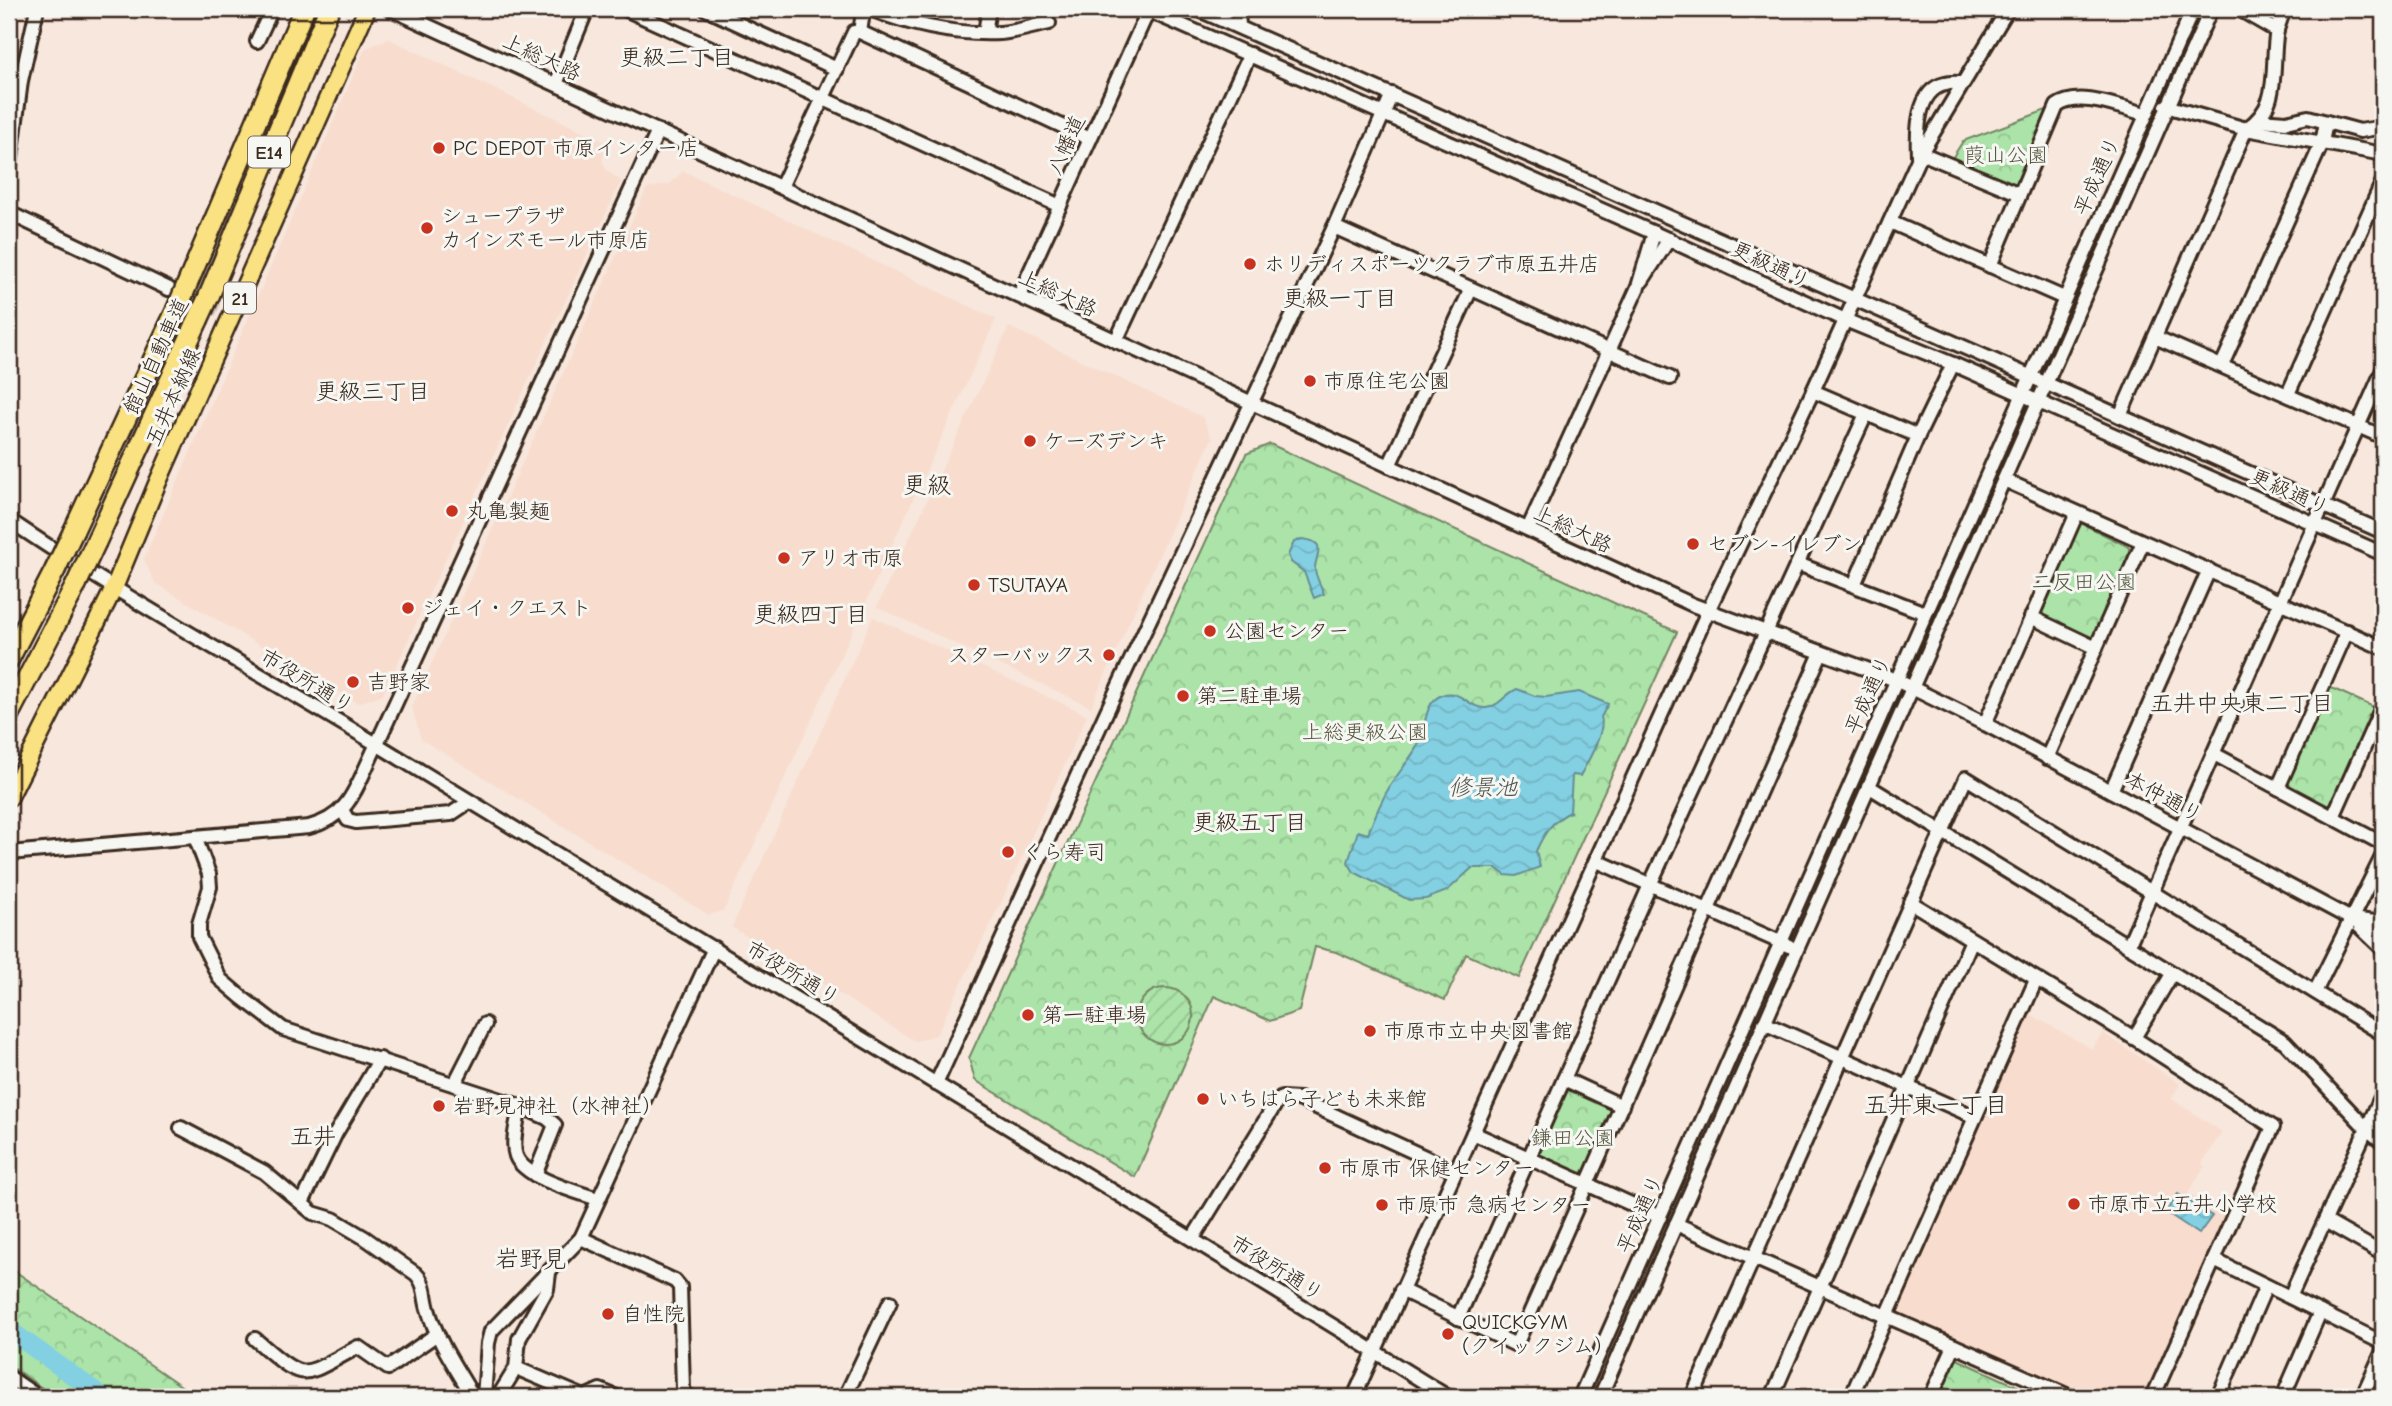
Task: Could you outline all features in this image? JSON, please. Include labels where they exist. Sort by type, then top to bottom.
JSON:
[{"type":"highway","name":"館山自動車道","points":[[9,659],[55,570],[176,311],[177,288],[304,9]]},
{"type":"highway","name":"館山自動車道","points":[[9,714],[75,587],[198,320],[219,308],[329,9]]},
{"type":"main road","name":"五井本納線","points":[[9,798],[114,589],[219,308],[367,9]]},
{"type":"street","points":[[9,174],[15,79],[37,9]]},
{"type":"street","points":[[257,41],[271,9]]},
{"type":"street","name":"上総大路","points":[[391,9],[1708,611],[1821,653]]},
{"type":"street","points":[[556,84],[587,9]]},
{"type":"street","points":[[625,9],[1060,206]]},
{"type":"street","points":[[706,9],[837,69]]},
{"type":"street","points":[[860,32],[861,9]]},
{"type":"street","points":[[870,9],[917,25],[985,32],[1001,33],[1049,23]]},
{"type":"street","points":[[985,32],[989,9]]},
{"type":"street","name":"更級通り","points":[[1147,9],[1669,239],[1845,320],[1953,364],[2383,554]]},
{"type":"street","name":"八幡道","points":[[1019,296],[1147,9]]},
{"type":"street","name":"更級通り","points":[[1197,9],[2383,533]]},
{"type":"street","points":[[1238,9],[1239,27]]},
{"type":"street","points":[[1354,1397],[1708,611],[1813,391],[1919,156],[2008,9]]},
{"type":"street","name":"平成通り","points":[[1580,1397],[2193,9]]},
{"type":"street","name":"平成通り","points":[[1600,1397],[2039,403],[2166,106],[2211,9]]},
{"type":"street","points":[[2239,9],[2277,31]]},
{"type":"street","points":[[2120,416],[2246,129],[2259,120],[2275,83],[2277,31],[2284,9]]},
{"type":"street","points":[[781,187],[854,32],[860,32],[1090,139]]},
{"type":"street","points":[[1116,341],[1250,54]]},
{"type":"street","points":[[1919,156],[1917,128],[1919,115],[1927,98],[1943,84],[1962,83]]},
{"type":"street","points":[[936,1084],[1250,402],[1334,227],[1392,94]]},
{"type":"street","points":[[1990,266],[2057,106],[2065,101],[2084,100],[2146,114]]},
{"type":"street","points":[[2166,106],[2246,129],[2383,154]]},
{"type":"street","points":[[1919,115],[1937,124]]},
{"type":"street","points":[[2259,120],[2286,122],[2308,117],[2360,131],[2383,127]]},
{"type":"street","points":[[2222,365],[2322,143],[2326,122]]},
{"type":"street","points":[[1917,128],[1937,124]]},
{"type":"street","points":[[9,853],[309,827],[322,824],[342,810],[350,801],[377,744],[658,131]]},
{"type":"street","points":[[1919,156],[2020,194]]},
{"type":"street","points":[[2288,394],[2383,181]]},
{"type":"street","points":[[9,213],[177,288]]},
{"type":"street","points":[[1890,222],[2064,298]]},
{"type":"street","points":[[1334,227],[1670,378]]},
{"type":"street","points":[[1528,529],[1638,287],[1654,233]]},
{"type":"street","points":[[1638,287],[1669,239]]},
{"type":"street","points":[[1389,466],[1471,289]]},
{"type":"street","points":[[2155,337],[2383,437]]},
{"type":"street","points":[[1854,585],[1918,436],[1953,364]]},
{"type":"street","points":[[2128,946],[2383,370]]},
{"type":"street","points":[[1813,391],[1918,436]]},
{"type":"street","points":[[1458,1318],[1650,885],[1866,414]]},
{"type":"street","points":[[2004,480],[2383,648]]},
{"type":"street","points":[[1985,724],[2077,513]]},
{"type":"street","name":"市役所通り","points":[[9,520],[114,589],[377,744],[1194,1238],[1448,1397]]},
{"type":"street","points":[[2047,758],[2143,542]]},
{"type":"street","points":[[1798,564],[1925,613]]},
{"type":"street","points":[[2111,791],[2208,570]]},
{"type":"street","points":[[2031,617],[2096,648]]},
{"type":"street","points":[[2278,788],[2347,631]]},
{"type":"street","points":[[1401,1290],[1516,1345],[1821,653]]},
{"type":"street","name":"本仲通り","points":[[1821,653],[1896,680],[1985,724],[2383,936]]},
{"type":"street","points":[[2333,817],[2383,705]]},
{"type":"street","points":[[2214,754],[2383,844]]},
{"type":"street","points":[[1692,1397],[1966,778],[2383,1034]]},
{"type":"street","points":[[1868,786],[2285,1042],[2383,1143]]},
{"type":"street","points":[[342,810],[348,820],[356,822],[451,814],[469,802]]},
{"type":"street","points":[[195,837],[209,874],[210,887],[199,924],[199,937],[220,979],[283,1029],[455,1083],[547,1118],[555,1125],[535,1174]]},
{"type":"street","points":[[2315,992],[2383,855]]},
{"type":"street","points":[[1597,861],[1796,949]]},
{"type":"street","points":[[1910,902],[2134,1038],[2273,1127],[2153,1397]]},
{"type":"street","points":[[2352,919],[2383,923]]},
{"type":"street","points":[[2352,919],[2383,949]]},
{"type":"street","points":[[1772,1397],[1972,940]]},
{"type":"street","points":[[484,1397],[491,1331],[581,1238],[714,948]]},
{"type":"street","points":[[2134,1038],[2172,974]]},
{"type":"street","points":[[1851,1397],[2036,980]]},
{"type":"street","points":[[1764,1023],[1975,1116]]},
{"type":"street","points":[[455,1083],[485,1024]]},
{"type":"street","points":[[302,1203],[336,1133],[380,1059]]},
{"type":"street","points":[[1564,1079],[1622,1106]]},
{"type":"street","points":[[2290,1297],[2383,1093]]},
{"type":"street","points":[[1194,1238],[1276,1103],[1282,1098],[1298,1099],[1455,1171]]},
{"type":"street","points":[[520,1106],[516,1155],[521,1164],[564,1188],[598,1199]]},
{"type":"street","points":[[181,1128],[264,1172],[313,1213],[332,1219],[365,1238],[416,1274],[422,1280],[427,1308],[437,1334],[473,1397]]},
{"type":"street","points":[[1473,1133],[1660,1217]]},
{"type":"street","points":[[2325,1221],[2383,1254]]},
{"type":"street","points":[[1676,1224],[2071,1397]]},
{"type":"street","points":[[581,1238],[675,1281],[680,1287],[683,1389],[690,1397]]},
{"type":"street","points":[[2214,1260],[2383,1343]]},
{"type":"street","points":[[498,1397],[516,1368],[519,1339],[547,1289],[549,1273]]},
{"type":"street","points":[[2218,1397],[2266,1286]]},
{"type":"street","points":[[845,1397],[890,1302]]},
{"type":"street","points":[[2283,1397],[2320,1312]]},
{"type":"street","points":[[255,1339],[287,1367],[301,1374],[311,1372],[358,1347],[388,1368],[437,1334]]},
{"type":"street","points":[[1931,1397],[1954,1346]]},
{"type":"street","points":[[2362,1397],[2383,1351]]},
{"type":"street","points":[[516,1368],[585,1397],[600,1390],[617,1397]]},
{"type":"street","points":[[9,1377],[38,1397]]},
{"type":"shaded area","points":[[389,39],[607,143],[602,161],[607,171],[621,181],[383,694],[358,703],[155,583],[144,559],[365,49]]},
{"type":"shaded area","points":[[683,171],[996,319],[724,910],[709,915],[421,739],[412,707],[647,188],[670,184]]},
{"type":"shaded area","points":[[1009,327],[1202,417],[1212,438],[1091,707],[877,607]]},
{"type":"shaded area","points":[[873,617],[1087,715],[1004,896],[936,1035],[915,1041],[732,927]]},
{"type":"shaded area","name":"市原市立五井小学校","points":[[2028,1013],[2092,1049],[2103,1033],[2180,1084],[2171,1099],[2222,1132],[2202,1163],[2204,1167],[2188,1193],[2224,1215],[2144,1397],[2079,1397],[1901,1319],[1895,1308]]},
{"type":"green space","name":"葭山公園","points":[[2057,106],[2020,194],[1951,160],[1963,141]]},
{"type":"green space","name":"上総更級公園","points":[[1270,444],[1677,632],[1519,978],[1466,954],[1445,1000],[1336,952],[1315,947],[1299,1011],[1270,1021],[1214,996],[1135,1177],[975,1080],[969,1058],[1246,454]]},
{"type":"green space","name":"二反田公園","points":[[2081,523],[2132,551],[2092,638],[2086,640],[2039,618],[2037,613],[2076,525]]},
{"type":"green space","points":[[2327,686],[2376,708],[2331,809],[2285,786]]},
{"type":"green space","points":[[1165,988],[1176,990],[1185,996],[1191,1005],[1191,1027],[1185,1036],[1176,1042],[1165,1044],[1154,1042],[1145,1036],[1139,1027],[1137,1016],[1139,1005],[1145,996],[1154,990]]},
{"type":"green space","name":"鎌田公園","points":[[1567,1088],[1610,1108],[1614,1113],[1587,1177],[1583,1178],[1539,1158],[1535,1151]]},
{"type":"green space","points":[[9,1267],[197,1397],[55,1397],[9,1365]]},
{"type":"green space","points":[[1957,1359],[2041,1397],[1937,1397],[1953,1362]]},
{"type":"water","points":[[1310,540],[1319,548],[1315,570],[1324,594],[1314,598],[1304,572],[1291,562],[1288,555],[1294,542]]},
{"type":"water","name":"修景池","points":[[1517,689],[1546,697],[1579,692],[1608,704],[1601,717],[1601,730],[1591,755],[1580,776],[1572,775],[1570,812],[1549,828],[1536,851],[1540,867],[1516,876],[1505,875],[1496,868],[1472,868],[1447,891],[1426,899],[1409,900],[1354,872],[1348,862],[1358,831],[1368,834],[1387,792],[1420,741],[1426,715],[1436,698],[1454,694],[1486,708],[1495,705]]},
{"type":"water","points":[[2178,1194],[2212,1216],[2199,1234],[2166,1212]]},
{"type":"waterway","points":[[9,1330],[103,1397]]},
{"type":"tunnel","points":[[176,292],[218,310]]},
{"type":"railway","points":[[2380,1397],[2383,1390]]},
{"type":"place","name":"PC DEPOT 市原インター店","points":[[439,148]]},
{"type":"place","name":"シュープラザ カインズモール市原店","points":[[427,228]]},
{"type":"place","name":"ホリディスポーツクラブ市原五井店","points":[[1250,264]]},
{"type":"place","name":"市原住宅公園","points":[[1310,381]]},
{"type":"place","name":"ケーズデンキ","points":[[1030,441]]},
{"type":"place","name":"丸亀製麺","points":[[452,511]]},
{"type":"place","name":"セブン-イレブン","points":[[1693,544]]},
{"type":"place","name":"アリオ市原","points":[[784,558]]},
{"type":"place","name":"TSUTAYA","points":[[974,585]]},
{"type":"place","name":"ジェイ・クエスト","points":[[408,608]]},
{"type":"place","name":"公園センター","points":[[1210,631]]},
{"type":"place","name":"スターバックス","points":[[1109,655]]},
{"type":"place","name":"吉野家","points":[[353,682]]},
{"type":"place","name":"第二駐車場","points":[[1183,696]]},
{"type":"place","name":"くら寿司","points":[[1008,852]]},
{"type":"place","name":"第一駐車場","points":[[1028,1015]]},
{"type":"place","name":"市原市立中央図書館","points":[[1370,1031]]},
{"type":"place","name":"いちはら子ども未来館","points":[[1203,1099]]},
{"type":"place","name":"岩野見神社（水神社）","points":[[439,1106]]},
{"type":"place","name":"市原市 保健センター","points":[[1325,1168]]},
{"type":"place","name":"市原市立五井小学校","points":[[2074,1204]]},
{"type":"place","name":"市原市 急病センター","points":[[1382,1205]]},
{"type":"place","name":"自性院","points":[[608,1314]]},
{"type":"place","name":"QUICKGYM (クイックジム）","points":[[1448,1334]]},
{"type":"district","name":"更級二丁目","points":[[677,57]]},
{"type":"district","name":"更級一丁目","points":[[1340,298]]},
{"type":"district","name":"更級三丁目","points":[[373,391]]},
{"type":"district","name":"更級","points":[[927,485]]},
{"type":"district","name":"更級四丁目","points":[[811,614]]},
{"type":"district","name":"五井中央東二丁目","points":[[2242,703]]},
{"type":"district","name":"更級五丁目","points":[[1250,822]]},
{"type":"district","name":"五井東一丁目","points":[[1936,1105]]},
{"type":"district","name":"五井","points":[[313,1136]]},
{"type":"district","name":"岩野見","points":[[531,1259]]}]
